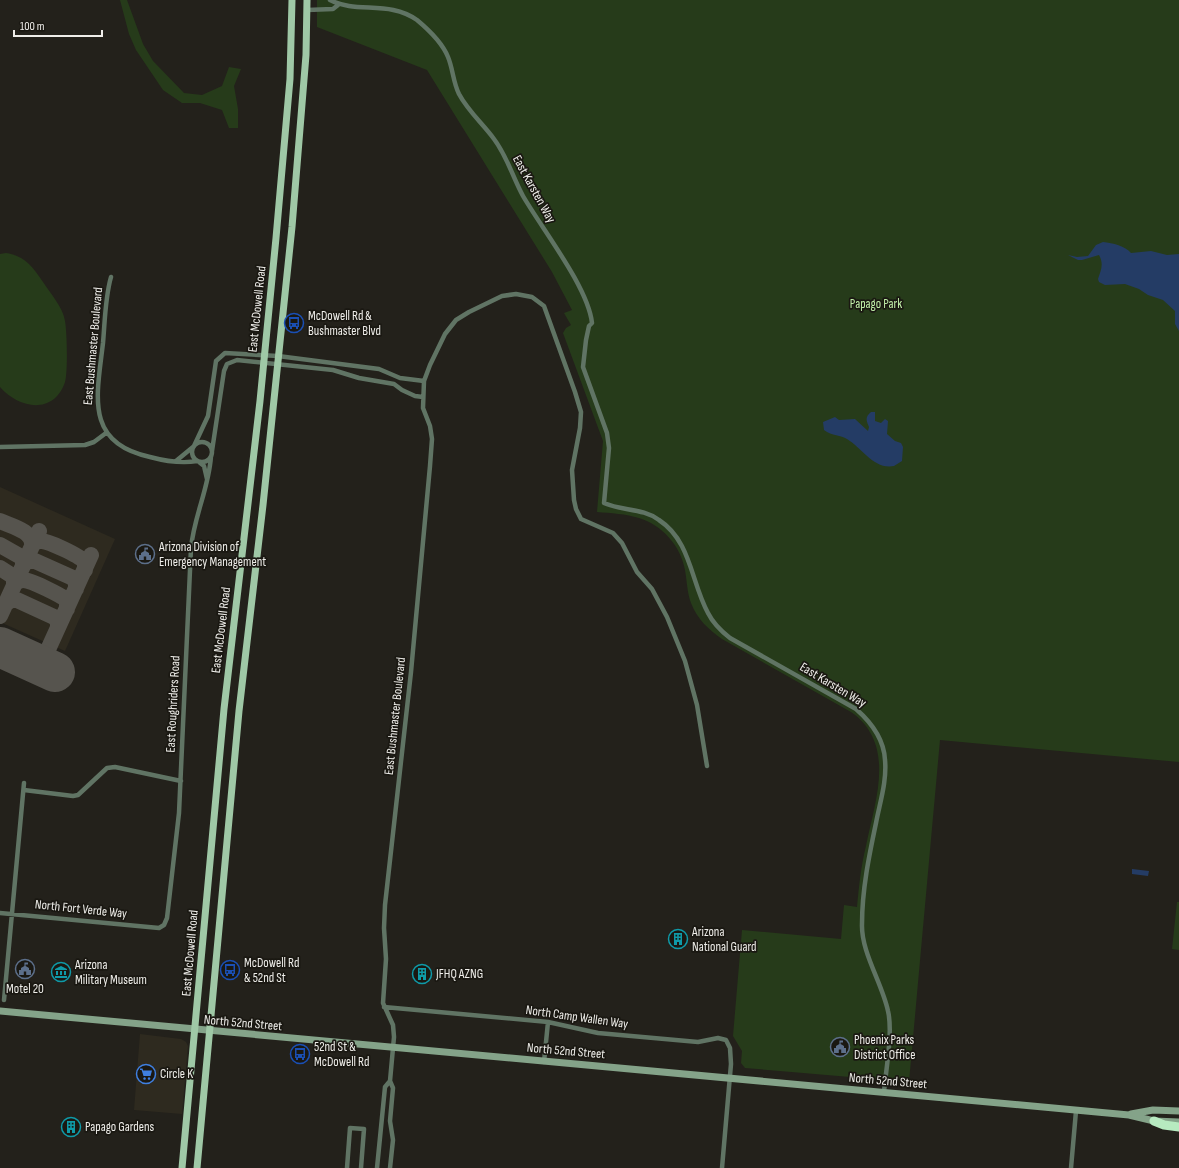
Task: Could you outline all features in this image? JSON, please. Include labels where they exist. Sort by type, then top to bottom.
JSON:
[{"type":"highway","points":[[1154,1121],[1164,1125],[1179,1127]]},
{"type":"main road","name":"East McDowell Road","points":[[182,1168],[196,1030],[224,709],[265,355],[289,105],[292,0]]},
{"type":"main road","points":[[300,0],[307,10]]},
{"type":"main road","name":"East McDowell Road","points":[[197,1168],[211,1032],[239,710],[263,505],[302,108],[307,0]]},
{"type":"main road","name":"North 52nd Street","points":[[0,1011],[211,1032],[1129,1115],[1154,1121],[1179,1122]]},
{"type":"main road","name":"North 52nd Street","points":[[1129,1115],[1153,1110],[1179,1111]]},
{"type":"street","points":[[330,0],[338,5]]},
{"type":"street","name":"East Karsten Way","points":[[307,10],[333,9],[338,5],[382,6],[394,8],[416,19],[440,42],[448,57],[459,94],[495,140],[529,206],[564,262],[591,314],[592,323],[589,326],[586,340],[583,367],[605,427],[608,461],[604,503],[614,508],[648,513],[670,528],[682,545],[690,563],[705,607],[718,627],[730,638],[856,709],[868,721],[878,735],[884,750],[885,779],[866,876],[862,924],[866,946],[888,1012],[890,1028],[884,1092]]},
{"type":"street","name":"East Bushmaster Boulevard","points":[[111,277],[99,375],[98,410],[106,433],[125,450],[139,455],[176,461],[198,461]]},
{"type":"street","name":"East Bushmaster Boulevard","points":[[390,1081],[394,1037],[393,1025],[384,1007],[382,994],[386,959],[384,928],[385,905],[411,672],[430,466],[432,439],[430,426],[423,408],[424,381],[430,365],[448,330],[456,320],[502,296],[516,294],[532,297],[544,306],[575,392],[580,412],[580,428],[572,470],[576,509],[581,519],[613,532],[622,543],[637,572],[652,589],[667,617],[685,661],[697,705],[707,766]]},
{"type":"street","points":[[207,479],[204,466],[193,456],[193,447],[208,416],[216,361],[220,355],[230,352],[278,356],[379,369],[400,378],[424,381]]},
{"type":"street","points":[[198,461],[204,462],[212,454],[222,381],[227,364],[237,360],[333,370],[359,378],[384,381],[394,384],[402,390],[415,396],[423,397]]},
{"type":"street","points":[[0,447],[85,445],[94,442],[106,433]]},
{"type":"street","points":[[176,461],[183,457],[198,442],[205,442],[210,445],[212,454]]},
{"type":"street","name":"East Roughriders Road","points":[[159,928],[164,925],[167,918],[181,781],[191,548],[195,521],[207,479],[210,475],[212,454]]},
{"type":"street","points":[[24,790],[68,796],[78,795],[107,768],[115,767],[181,781]]},
{"type":"street","points":[[4,1000],[24,783]]},
{"type":"street","name":"North Fort Verde Way","points":[[0,913],[159,928]]},
{"type":"street","name":"North Camp Wallen Way","points":[[384,1007],[548,1022],[598,1033],[698,1042],[718,1038],[726,1040],[730,1048],[732,1064],[730,1078]]},
{"type":"street","points":[[544,1062],[548,1022]]},
{"type":"street","points":[[722,1168],[730,1078]]},
{"type":"street","points":[[383,1168],[378,1167],[385,1087],[390,1081],[393,1088],[390,1128],[393,1140],[390,1168]]},
{"type":"street","points":[[1071,1168],[1076,1111]]},
{"type":"street","points":[[347,1168],[350,1128],[364,1129],[361,1168]]},
{"type":"shaded area","points":[[0,487],[115,539],[65,651],[0,622]]},
{"type":"shaded area","points":[[140,1034],[181,1039],[186,1042],[188,1046],[182,1114],[134,1110]]},
{"type":"green space","points":[[120,0],[127,0],[143,44],[153,61],[184,93],[202,95],[222,86],[229,67],[241,69],[234,86],[238,109],[238,128],[229,128],[222,110],[200,103],[182,103],[163,90],[136,50],[129,34]]},
{"type":"green space","name":"Papago Park","points":[[317,0],[1179,0],[1179,762],[940,740],[909,1082],[745,1068],[741,1063],[742,1051],[733,1036],[742,930],[841,939],[844,905],[857,907],[863,861],[874,811],[879,774],[878,757],[874,740],[865,725],[851,712],[722,639],[708,628],[700,619],[691,603],[683,561],[675,545],[663,531],[639,518],[597,512],[603,441],[563,333],[566,328],[571,325],[564,313],[572,310],[552,272],[427,70],[317,27]]},
{"type":"green space","points":[[0,254],[13,254],[28,263],[56,300],[64,316],[67,352],[65,382],[60,393],[53,400],[45,404],[26,404],[17,400],[0,387]]},
{"type":"green space","points":[[1177,902],[1179,902],[1179,950],[1172,949]]},
{"type":"water","points":[[1103,242],[1126,248],[1131,253],[1151,251],[1167,255],[1179,254],[1179,331],[1175,324],[1175,311],[1163,300],[1148,295],[1139,289],[1125,284],[1105,285],[1099,282],[1098,279],[1102,264],[1099,255],[1078,260],[1068,255],[1077,257],[1088,256],[1096,245]]},
{"type":"water","points":[[871,412],[875,412],[875,421],[881,423],[885,419],[888,421],[887,434],[895,441],[901,443],[903,447],[902,461],[894,466],[880,465],[874,462],[847,439],[824,430],[823,422],[835,417],[839,420],[855,419],[868,431],[869,427],[867,418]]},
{"type":"water","points":[[1132,869],[1149,871],[1148,876],[1132,874]]},
{"type":"taxiway","points":[[0,521],[26,533],[32,541],[32,546]]},
{"type":"taxiway","points":[[0,616],[39,531]]},
{"type":"taxiway","points":[[32,546],[37,541],[44,541],[63,549],[82,559],[85,562],[85,570]]},
{"type":"taxiway","points":[[0,545],[23,558],[23,565]]},
{"type":"taxiway","points":[[41,665],[91,555]]},
{"type":"taxiway","points":[[23,565],[28,561],[35,561],[73,578],[76,583],[76,589]]},
{"type":"taxiway","points":[[0,568],[14,577],[14,584]]},
{"type":"taxiway","points":[[14,584],[23,580],[45,588],[67,600],[67,609]]},
{"type":"taxiway","points":[[5,604],[11,600],[17,600],[54,617],[58,621],[58,627]]},
{"type":"runway","points":[[0,647],[55,672]]},
{"type":"place","name":"McDowell Rd & Bushmaster Blvd","points":[[294,323]]},
{"type":"place","name":"Arizona Division of Emergency Management","points":[[145,554]]},
{"type":"place","name":"Arizona National Guard","points":[[678,939]]},
{"type":"place","name":"Motel 20","points":[[25,969]]},
{"type":"place","name":"McDowell Rd & 52nd St","points":[[230,970]]},
{"type":"place","name":"Arizona Military Museum","points":[[61,972]]},
{"type":"place","name":"JFHQ AZNG","points":[[422,974]]},
{"type":"place","name":"Phoenix Parks District Office","points":[[840,1047]]},
{"type":"place","name":"52nd St & McDowell Rd","points":[[300,1054]]},
{"type":"place","name":"Circle K","points":[[146,1074]]},
{"type":"place","name":"Papago Gardens","points":[[71,1127]]}]
